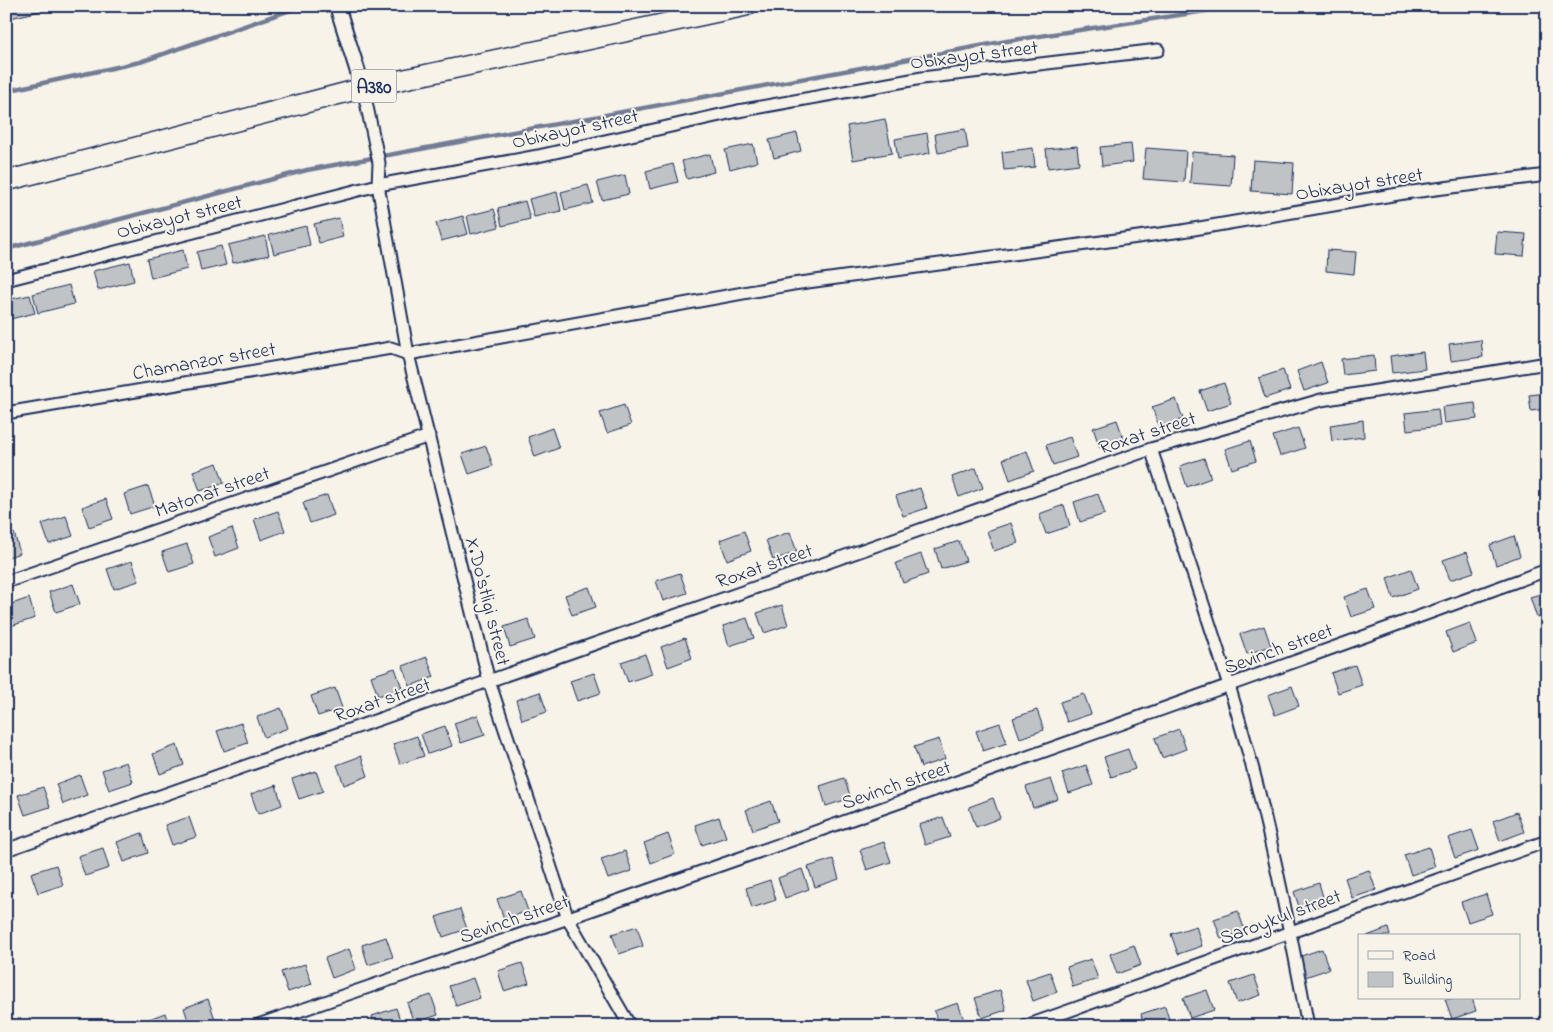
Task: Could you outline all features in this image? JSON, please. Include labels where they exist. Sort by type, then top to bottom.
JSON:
[{"type":"highway","name":"A380","points":[[6,180],[363,88],[746,6]]},
{"type":"street","points":[[337,6],[363,88]]},
{"type":"street","name":"Obixayot street","points":[[6,280],[378,185],[538,156],[738,111],[896,83],[1158,50]]},
{"type":"street","name":"X.Do'stligi street","points":[[363,88],[372,126],[378,163],[378,185],[408,354],[489,681],[568,919],[630,1026]]},
{"type":"street","name":"Obixayot street","points":[[408,354],[794,284],[1182,231],[1404,193],[1547,175]]},
{"type":"street","name":"Chamanzor street","points":[[6,413],[391,348],[408,354]]},
{"type":"street","name":"Roxat street","points":[[6,850],[1150,448],[1321,400],[1547,363]]},
{"type":"street","name":"Matonat street","points":[[6,582],[429,436]]},
{"type":"street","points":[[1150,448],[1228,687],[1256,784],[1290,933],[1308,1026]]},
{"type":"street","name":"Sevinch street","points":[[255,1026],[568,919],[1228,687],[1547,570]]},
{"type":"street","name":"Saroykul street","points":[[1026,1026],[1547,841]]},
{"type":"building","points":[[6,6],[62,6],[6,19]]},
{"type":"building","points":[[885,119],[892,153],[853,160],[847,126]]},
{"type":"building","points":[[965,129],[968,148],[938,153],[935,134]]},
{"type":"building","points":[[797,133],[801,151],[774,158],[769,140]]},
{"type":"building","points":[[927,133],[930,153],[898,159],[895,139]]},
{"type":"building","points":[[753,144],[757,162],[730,169],[725,150]]},
{"type":"building","points":[[1131,144],[1133,162],[1102,166],[1100,147]]},
{"type":"building","points":[[1077,146],[1079,164],[1048,168],[1046,149]]},
{"type":"building","points":[[1033,148],[1035,167],[1004,170],[1002,152]]},
{"type":"building","points":[[1146,148],[1186,151],[1184,182],[1143,179]]},
{"type":"building","points":[[1192,152],[1233,155],[1231,186],[1190,183]]},
{"type":"building","points":[[710,154],[714,172],[687,179],[682,161]]},
{"type":"building","points":[[1253,160],[1294,163],[1292,194],[1251,191]]},
{"type":"building","points":[[673,164],[678,182],[650,189],[646,171]]},
{"type":"building","points":[[625,175],[629,194],[602,200],[597,182]]},
{"type":"building","points":[[588,185],[593,203],[565,210],[561,192]]},
{"type":"building","points":[[557,192],[561,211],[534,217],[529,199]]},
{"type":"building","points":[[525,201],[530,219],[502,226],[498,208]]},
{"type":"building","points":[[494,209],[499,227],[471,234],[467,216]]},
{"type":"building","points":[[463,216],[468,234],[441,241],[436,223]]},
{"type":"building","points":[[339,218],[343,237],[319,243],[314,224]]},
{"type":"building","points":[[306,226],[310,245],[274,254],[269,235]]},
{"type":"building","points":[[1497,232],[1526,234],[1524,256],[1495,254]]},
{"type":"building","points":[[265,236],[269,255],[233,263],[228,245]]},
{"type":"building","points":[[221,246],[226,265],[201,271],[197,252]]},
{"type":"building","points":[[183,250],[187,269],[151,278],[147,259]]},
{"type":"building","points":[[1327,250],[1356,252],[1354,274],[1326,271]]},
{"type":"building","points":[[130,262],[134,281],[98,290],[93,271]]},
{"type":"building","points":[[69,285],[74,304],[38,313],[33,294]]},
{"type":"building","points":[[30,295],[35,313],[6,320],[6,300]]},
{"type":"building","points":[[1481,340],[1483,357],[1451,361],[1449,344]]},
{"type":"building","points":[[1423,352],[1425,369],[1392,373],[1390,356]]},
{"type":"building","points":[[1374,355],[1375,371],[1343,375],[1341,359]]},
{"type":"building","points":[[1321,362],[1328,383],[1304,391],[1297,371]]},
{"type":"building","points":[[1283,370],[1290,390],[1265,398],[1259,378]]},
{"type":"building","points":[[1224,383],[1231,403],[1207,411],[1200,391]]},
{"type":"building","points":[[1547,393],[1547,409],[1531,411],[1529,395]]},
{"type":"building","points":[[1176,399],[1183,419],[1159,427],[1152,407]]},
{"type":"building","points":[[1475,403],[1477,419],[1444,423],[1442,407]]},
{"type":"building","points":[[624,405],[631,425],[607,433],[600,413]]},
{"type":"building","points":[[1438,409],[1440,426],[1407,430],[1405,413]]},
{"type":"building","points":[[1117,420],[1124,440],[1100,448],[1093,428]]},
{"type":"building","points":[[1363,420],[1364,437],[1332,441],[1330,425]]},
{"type":"building","points":[[552,428],[559,448],[535,457],[528,437]]},
{"type":"building","points":[[1298,428],[1305,448],[1280,456],[1273,436]]},
{"type":"building","points":[[1070,437],[1077,457],[1053,465],[1046,445]]},
{"type":"building","points":[[1250,441],[1256,461],[1232,469],[1225,449]]},
{"type":"building","points":[[486,446],[493,466],[469,474],[462,454]]},
{"type":"building","points":[[1027,451],[1034,471],[1010,480],[1003,459]]},
{"type":"building","points":[[1204,458],[1211,478],[1187,487],[1180,466]]},
{"type":"building","points":[[217,463],[224,483],[200,491],[193,471]]},
{"type":"building","points":[[976,468],[983,488],[959,497],[952,477]]},
{"type":"building","points":[[148,486],[155,506],[130,514],[124,494]]},
{"type":"building","points":[[920,488],[927,508],[903,516],[896,496]]},
{"type":"building","points":[[1098,494],[1105,514],[1080,522],[1074,502]]},
{"type":"building","points":[[327,495],[334,515],[310,523],[303,503]]},
{"type":"building","points":[[106,499],[113,519],[89,527],[82,507]]},
{"type":"building","points":[[1064,505],[1070,526],[1046,534],[1039,514]]},
{"type":"building","points":[[278,511],[285,531],[261,540],[254,519]]},
{"type":"building","points":[[66,516],[73,536],[49,544],[42,524]]},
{"type":"building","points":[[1011,523],[1018,543],[994,551],[987,531]]},
{"type":"building","points":[[1547,524],[1547,546],[1545,547],[1539,527]]},
{"type":"building","points":[[232,528],[239,548],[215,557],[208,537]]},
{"type":"building","points":[[744,531],[751,551],[727,560],[720,540]]},
{"type":"building","points":[[790,532],[797,552],[773,560],[766,540]]},
{"type":"building","points":[[14,533],[20,553],[6,558],[6,536]]},
{"type":"building","points":[[1514,536],[1520,556],[1496,565],[1490,545]]},
{"type":"building","points":[[959,541],[966,561],[941,569],[935,549]]},
{"type":"building","points":[[187,544],[194,564],[169,572],[162,552]]},
{"type":"building","points":[[1467,552],[1474,572],[1450,580],[1443,560]]},
{"type":"building","points":[[921,554],[928,574],[903,583],[896,563]]},
{"type":"building","points":[[132,561],[139,581],[114,589],[107,569]]},
{"type":"building","points":[[1411,569],[1418,589],[1393,598],[1387,578]]},
{"type":"building","points":[[680,573],[687,593],[663,601],[656,581]]},
{"type":"building","points":[[73,584],[80,604],[56,612],[49,592]]},
{"type":"building","points":[[589,587],[596,607],[572,615],[565,595]]},
{"type":"building","points":[[1368,589],[1375,609],[1351,617],[1344,597]]},
{"type":"building","points":[[1547,592],[1547,614],[1537,618],[1530,597]]},
{"type":"building","points":[[29,598],[35,618],[11,626],[6,606]]},
{"type":"building","points":[[782,605],[788,625],[764,633],[757,613]]},
{"type":"building","points":[[747,618],[754,638],[729,646],[723,626]]},
{"type":"building","points":[[528,619],[535,639],[510,647],[504,627]]},
{"type":"building","points":[[1470,623],[1477,643],[1453,652],[1446,632]]},
{"type":"building","points":[[1264,626],[1271,646],[1247,654],[1240,634]]},
{"type":"building","points":[[685,638],[692,658],[668,667],[661,647]]},
{"type":"building","points":[[645,654],[652,674],[628,682],[621,662]]},
{"type":"building","points":[[427,657],[434,677],[410,686],[403,666]]},
{"type":"building","points":[[1355,665],[1362,685],[1338,693],[1331,673]]},
{"type":"building","points":[[395,668],[402,688],[378,696],[371,676]]},
{"type":"building","points":[[594,673],[601,693],[577,701],[570,681]]},
{"type":"building","points":[[1292,686],[1299,706],[1275,715],[1268,695]]},
{"type":"building","points":[[335,688],[342,708],[318,716],[311,696]]},
{"type":"building","points":[[540,692],[547,712],[522,720],[516,700]]},
{"type":"building","points":[[1084,694],[1091,714],[1067,722],[1060,702]]},
{"type":"building","points":[[281,708],[288,728],[264,737],[257,717]]},
{"type":"building","points":[[1037,710],[1044,730],[1020,738],[1013,718]]},
{"type":"building","points":[[478,715],[485,735],[461,743],[454,723]]},
{"type":"building","points":[[241,723],[248,743],[224,751],[217,731]]},
{"type":"building","points":[[1000,723],[1007,743],[983,751],[976,731]]},
{"type":"building","points":[[445,726],[452,746],[428,754],[421,734]]},
{"type":"building","points":[[1179,729],[1186,749],[1162,758],[1155,738]]},
{"type":"building","points":[[417,736],[424,756],[400,764],[393,744]]},
{"type":"building","points":[[939,739],[945,759],[921,767],[914,747]]},
{"type":"building","points":[[177,745],[184,765],[160,774],[153,754]]},
{"type":"building","points":[[1128,749],[1135,769],[1111,777],[1104,757]]},
{"type":"building","points":[[361,756],[368,776],[344,785],[337,765]]},
{"type":"building","points":[[126,762],[133,782],[109,790],[102,770]]},
{"type":"building","points":[[1086,765],[1093,785],[1069,793],[1062,773]]},
{"type":"building","points":[[316,771],[323,791],[299,799],[292,779]]},
{"type":"building","points":[[80,775],[87,795],[63,804],[56,784]]},
{"type":"building","points":[[844,778],[851,798],[826,806],[820,786]]},
{"type":"building","points":[[1051,779],[1058,799],[1033,808],[1026,787]]},
{"type":"building","points":[[276,785],[282,805],[258,814],[251,794]]},
{"type":"building","points":[[43,787],[50,807],[25,815],[18,795]]},
{"type":"building","points":[[993,798],[1000,818],[976,827],[969,807]]},
{"type":"building","points":[[771,801],[778,821],[753,830],[746,810]]},
{"type":"building","points":[[1517,812],[1524,832],[1500,841],[1493,821]]},
{"type":"building","points":[[189,817],[196,837],[172,845],[165,825]]},
{"type":"building","points":[[719,817],[726,837],[702,845],[695,825]]},
{"type":"building","points":[[943,817],[950,837],[925,845],[919,825]]},
{"type":"building","points":[[1472,830],[1479,850],[1455,858],[1448,838]]},
{"type":"building","points":[[142,833],[148,853],[124,862],[117,842]]},
{"type":"building","points":[[668,834],[675,854],[651,863],[644,843]]},
{"type":"building","points":[[884,842],[891,862],[867,870],[860,850]]},
{"type":"building","points":[[1429,847],[1435,867],[1411,875],[1404,855]]},
{"type":"building","points":[[103,848],[109,868],[85,876],[78,856]]},
{"type":"building","points":[[625,851],[632,871],[608,879],[601,859]]},
{"type":"building","points":[[833,859],[839,879],[815,887],[808,867]]},
{"type":"building","points":[[56,865],[63,885],[38,893],[31,873]]},
{"type":"building","points":[[802,869],[809,889],[785,898],[778,878]]},
{"type":"building","points":[[1369,870],[1376,890],[1352,898],[1345,878]]},
{"type":"building","points":[[770,880],[776,900],[752,908],[746,888]]},
{"type":"building","points":[[1319,883],[1325,904],[1301,912],[1294,892]]},
{"type":"building","points":[[521,891],[528,911],[504,919],[497,899]]},
{"type":"building","points":[[1486,894],[1492,914],[1468,922],[1461,902]]},
{"type":"building","points":[[460,909],[467,929],[443,937],[436,917]]},
{"type":"building","points":[[1238,911],[1245,931],[1221,939],[1214,919]]},
{"type":"building","points":[[637,926],[643,946],[619,954],[612,934]]},
{"type":"building","points":[[1196,926],[1202,946],[1178,954],[1171,934]]},
{"type":"building","points":[[1388,928],[1390,934],[1372,934]]},
{"type":"building","points":[[386,937],[393,957],[368,965],[362,945]]},
{"type":"building","points":[[1134,945],[1141,965],[1117,974],[1110,954]]},
{"type":"building","points":[[349,949],[356,969],[332,978],[325,958]]},
{"type":"building","points":[[1322,949],[1329,969],[1305,977],[1298,957]]},
{"type":"building","points":[[1091,959],[1098,979],[1073,987],[1067,967]]},
{"type":"building","points":[[522,963],[529,983],[504,991],[498,971]]},
{"type":"building","points":[[305,964],[312,984],[288,992],[281,972]]},
{"type":"building","points":[[1050,972],[1057,992],[1033,1001],[1026,980]]},
{"type":"building","points":[[1254,975],[1261,995],[1237,1003],[1230,983]]},
{"type":"building","points":[[473,978],[480,998],[456,1006],[449,986]]},
{"type":"building","points":[[1000,990],[1006,1010],[982,1018],[975,998]]},
{"type":"building","points":[[1207,990],[1214,1010],[1190,1018],[1183,998]]},
{"type":"building","points":[[431,995],[438,1015],[414,1023],[407,1003]]},
{"type":"building","points":[[208,999],[215,1019],[190,1026],[184,1008]]},
{"type":"building","points":[[1445,1000],[1473,1000],[1476,1011],[1452,1019]]},
{"type":"building","points":[[958,1003],[965,1023],[956,1026],[939,1026],[934,1011]]},
{"type":"building","points":[[1165,1006],[1171,1026],[1144,1026],[1141,1014]]},
{"type":"building","points":[[396,1008],[402,1026],[375,1026],[372,1016]]},
{"type":"building","points":[[165,1013],[169,1026],[142,1026],[141,1022]]},
{"type":"waterway","points":[[6,91],[140,62],[302,6]]},
{"type":"waterway","points":[[6,249],[307,170],[1007,41],[1239,6]]}]
